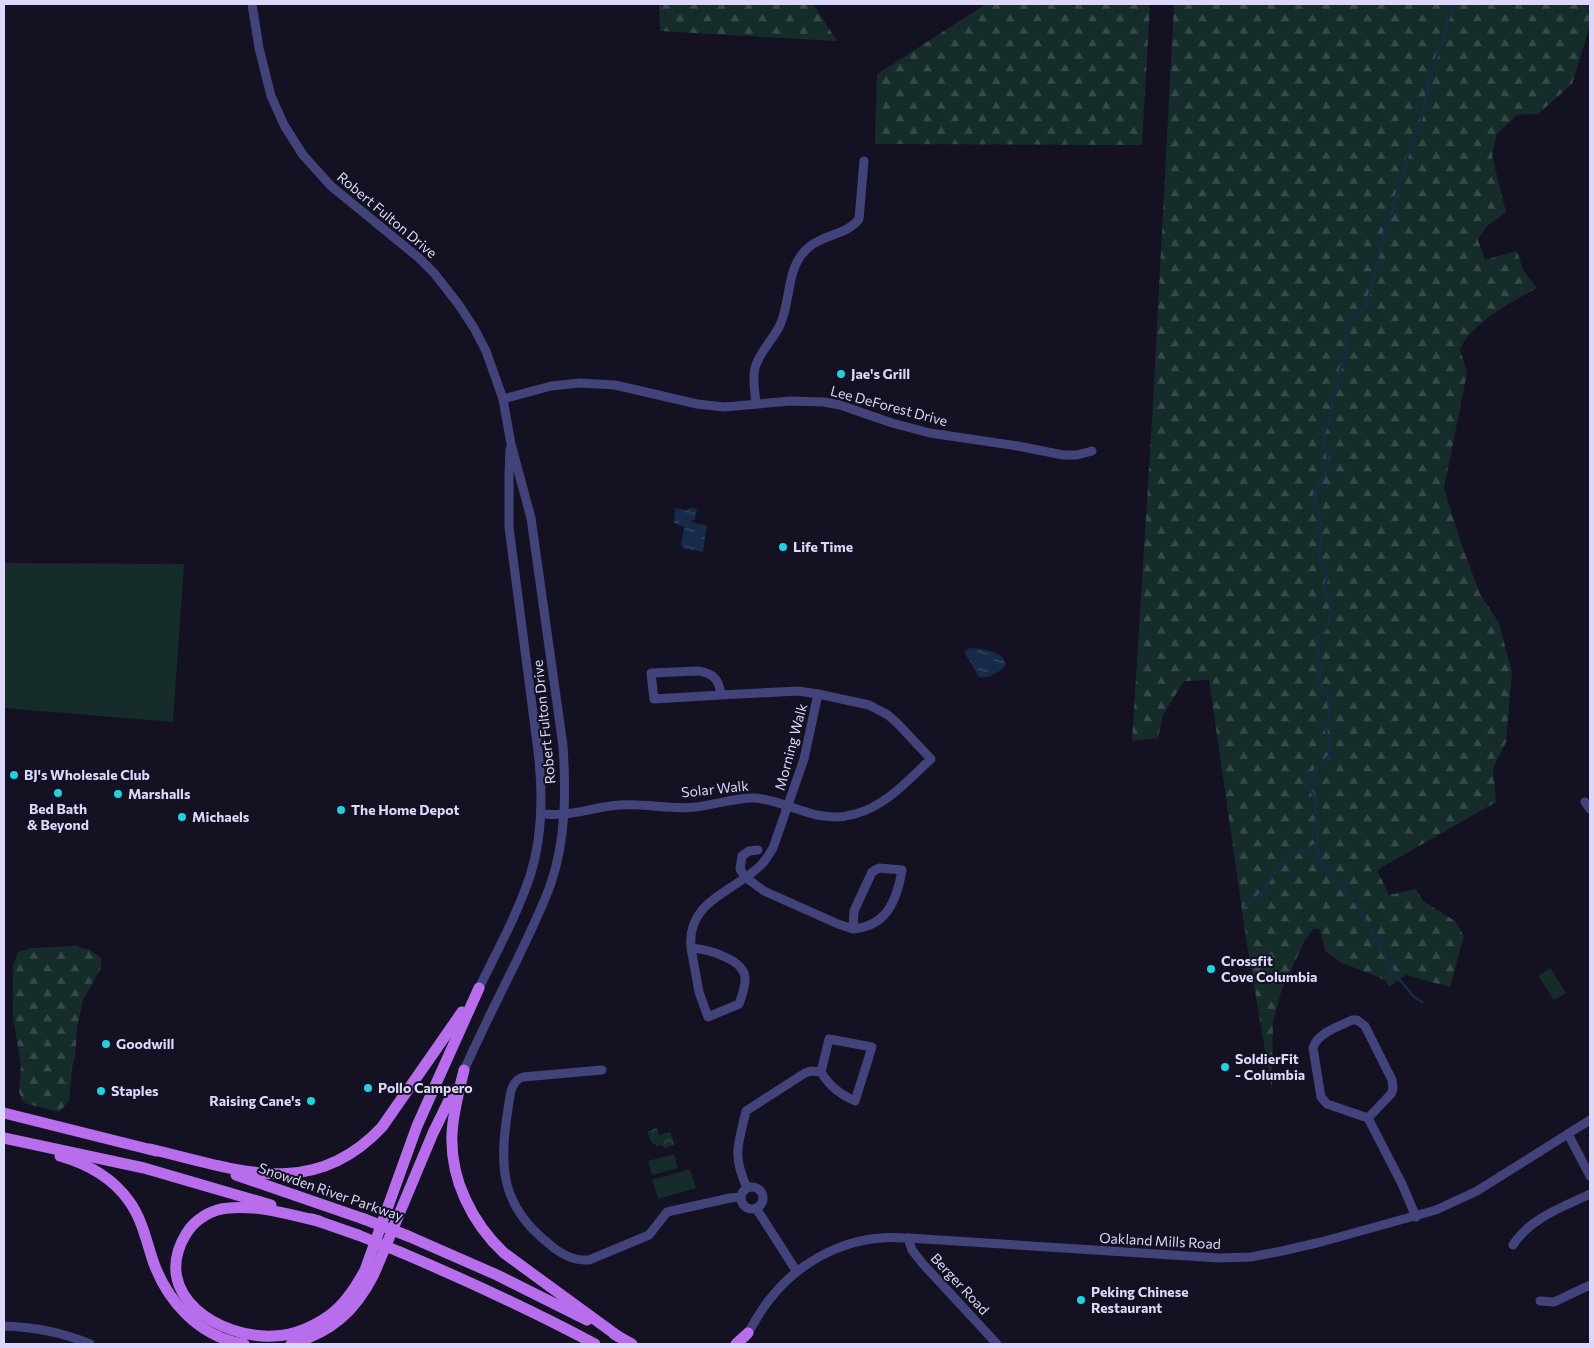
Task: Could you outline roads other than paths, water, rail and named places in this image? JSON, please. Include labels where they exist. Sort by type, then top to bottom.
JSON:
[{"type":"main road","points":[[150,1149],[242,1171],[281,1175],[312,1171],[338,1161],[362,1146],[382,1127],[479,988]]},
{"type":"main road","points":[[320,1221],[244,1207],[217,1210],[205,1215],[190,1228],[177,1253],[177,1275],[182,1294],[191,1305],[209,1320],[227,1329],[252,1335],[275,1336],[300,1330],[322,1321],[339,1308],[354,1290],[365,1270],[417,1126],[479,988]]},
{"type":"main road","points":[[464,1070],[455,1106],[452,1149],[463,1193],[477,1221],[490,1239],[504,1253],[619,1337]]},
{"type":"main road","points":[[290,1344],[315,1336],[328,1329],[346,1314],[363,1294],[374,1274],[433,1133],[464,1070]]},
{"type":"main road","name":"Snowden River Parkway","points":[[4,1113],[150,1149],[277,1188],[364,1219],[497,1275],[632,1344]]},
{"type":"main road","points":[[4,1138],[153,1170],[234,1193],[320,1221],[490,1290],[595,1344]]},
{"type":"main road","points":[[4,1138],[84,1164],[107,1177],[122,1192],[137,1213],[159,1275],[172,1300],[196,1324],[224,1339],[244,1344]]},
{"type":"main road","points":[[736,1344],[748,1333]]},
{"type":"street","name":"Robert Fulton Drive","points":[[252,4],[267,84],[276,108],[291,137],[315,171],[418,258],[450,291],[474,328],[486,351],[503,399],[510,444],[529,510],[536,545],[563,746],[565,776],[564,814],[552,881],[541,910],[464,1070]]},
{"type":"street","points":[[756,403],[755,370],[758,360],[776,334],[783,318],[793,270],[797,261],[818,240],[845,230],[859,220],[864,161]]},
{"type":"street","name":"Lee DeForest Drive","points":[[503,399],[550,386],[580,383],[615,385],[697,404],[735,407],[791,400],[824,402],[840,405],[892,423],[930,433],[1018,446],[1063,455],[1092,452]]},
{"type":"street","name":"Robert Fulton Drive","points":[[479,988],[521,900],[531,874],[541,814],[540,768],[509,527],[508,474],[510,444]]},
{"type":"street","points":[[721,695],[718,681],[711,674],[705,672],[651,673],[654,699],[798,691],[818,694]]},
{"type":"street","name":"Solar Walk","points":[[541,814],[564,814],[608,805],[632,804],[695,807],[747,798],[766,800],[825,817],[847,816],[876,806],[889,798],[931,759],[888,715],[869,706],[818,694]]},
{"type":"street","name":"Morning Walk","points":[[691,948],[708,949],[737,962],[742,967],[744,983],[739,1004],[708,1017],[699,992],[691,948],[690,933],[697,916],[703,908],[766,859],[773,848],[789,806],[808,744],[818,694]]},
{"type":"street","points":[[758,850],[749,851],[742,856],[739,865],[745,877],[764,891],[853,929],[873,924],[888,911],[898,890],[902,870],[879,868],[872,872],[854,911],[853,929]]},
{"type":"street","points":[[1368,1118],[1391,1094],[1393,1090],[1392,1080],[1365,1026],[1357,1020],[1352,1020],[1323,1035],[1314,1043],[1313,1048],[1322,1097],[1327,1104],[1368,1118],[1402,1184],[1416,1217]]},
{"type":"street","points":[[747,1188],[737,1160],[746,1111],[811,1071],[821,1072],[832,1087],[855,1101],[872,1046],[829,1039],[821,1072]]},
{"type":"street","points":[[602,1070],[523,1077],[514,1082],[511,1090],[504,1133],[504,1176],[508,1190],[522,1218],[543,1239],[556,1249],[575,1258],[589,1260],[649,1235],[667,1212],[741,1198]]},
{"type":"street","name":"Oakland Mills Road","points":[[742,1344],[770,1299],[797,1272],[820,1256],[858,1241],[882,1238],[908,1238],[1236,1258],[1263,1256],[1416,1217],[1450,1204],[1477,1191],[1590,1120]]},
{"type":"street","points":[[1568,1134],[1590,1176]]},
{"type":"street","points":[[755,1187],[762,1192],[762,1202],[756,1208],[746,1207],[741,1198],[743,1190],[747,1188],[755,1187]]},
{"type":"street","points":[[1513,1245],[1534,1222],[1590,1194]]},
{"type":"street","points":[[756,1208],[797,1272]]},
{"type":"street","name":"Berger Road","points":[[908,1238],[912,1250],[923,1264],[997,1344]]},
{"type":"street","points":[[1540,1301],[1554,1302],[1590,1285]]},
{"type":"street","points":[[4,1326],[31,1327],[56,1332],[90,1344]]},
{"type":"water","points":[[675,508],[697,509],[695,520],[692,520],[693,523],[707,525],[703,552],[683,548],[681,545],[684,527],[674,523]]},
{"type":"water","points":[[970,648],[986,650],[997,654],[1004,660],[1006,665],[994,674],[987,677],[979,677],[966,655],[965,651]]},
{"type":"waterway","points":[[1422,1002],[1414,997],[1394,973],[1357,905],[1323,865],[1318,853],[1315,797],[1307,786],[1307,782],[1313,776],[1315,769],[1329,756],[1330,750],[1326,730],[1330,711],[1327,695],[1319,681],[1322,664],[1318,660],[1317,637],[1327,628],[1331,614],[1324,587],[1327,574],[1320,565],[1319,560],[1321,540],[1320,517],[1314,498],[1315,491],[1325,475],[1329,464],[1324,433],[1330,421],[1332,402],[1345,356],[1346,323],[1364,309],[1367,303],[1385,229],[1392,214],[1411,145],[1420,125],[1430,78],[1440,46],[1445,39],[1446,25],[1454,4]]},
{"type":"waterway","points":[[1245,906],[1261,893],[1284,862],[1317,843]]},
{"type":"place","name":"Jae's Grill","points":[[841,374]]},
{"type":"place","name":"Life Time","points":[[783,547]]},
{"type":"place","name":"BJ's Wholesale Club","points":[[14,775]]},
{"type":"place","name":"Bed Bath & Beyond","points":[[58,793]]},
{"type":"place","name":"Marshalls","points":[[118,794]]},
{"type":"place","name":"The Home Depot","points":[[341,810]]},
{"type":"place","name":"Michaels","points":[[182,817]]},
{"type":"place","name":"Crossfit Cove Columbia","points":[[1211,969]]},
{"type":"place","name":"Goodwill","points":[[106,1044]]},
{"type":"place","name":"SoldierFit - Columbia","points":[[1225,1067]]},
{"type":"place","name":"Pollo Campero","points":[[368,1088]]},
{"type":"place","name":"Staples","points":[[101,1091]]},
{"type":"place","name":"Raising Cane's","points":[[311,1101]]},
{"type":"place","name":"Peking Chinese Restaurant","points":[[1081,1300]]}]
